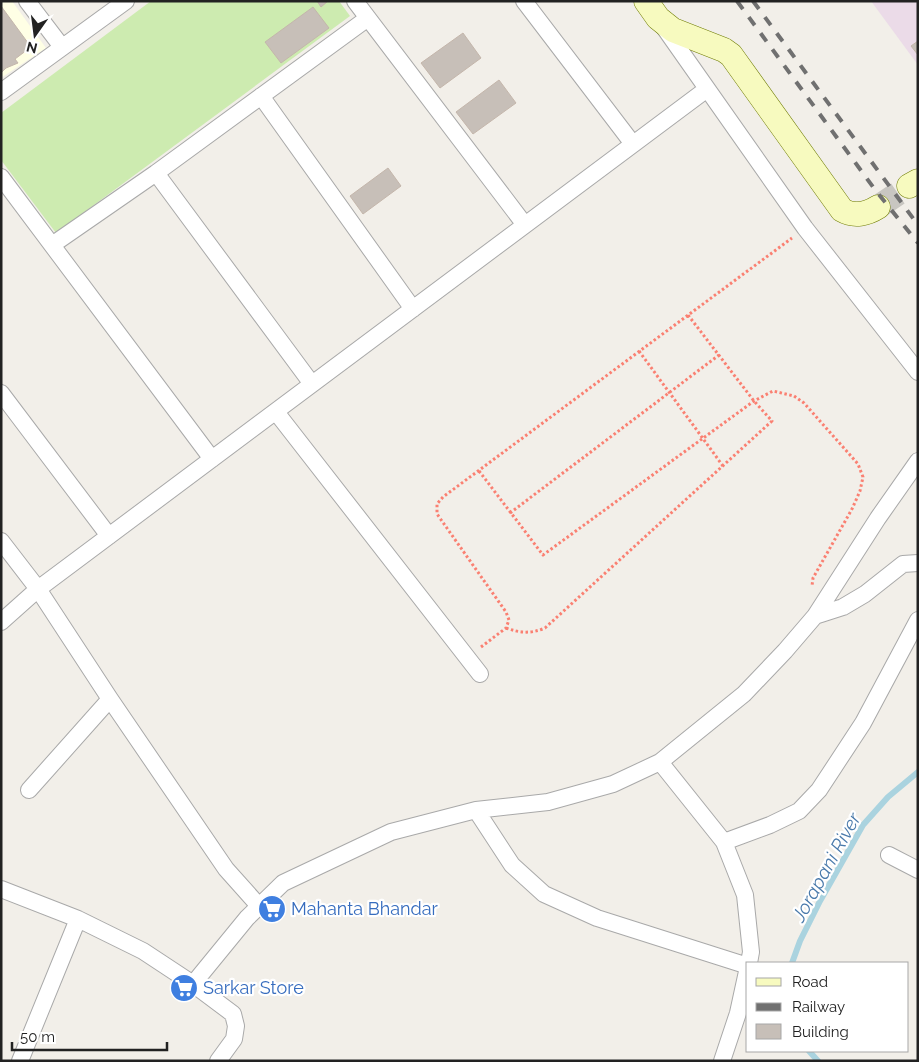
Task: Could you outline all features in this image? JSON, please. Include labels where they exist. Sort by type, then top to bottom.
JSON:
[{"type":"street","points":[[27,1],[62,48]]},
{"type":"street","points":[[1,92],[126,1]]},
{"type":"street","points":[[355,1],[525,225]]},
{"type":"street","points":[[524,1],[633,144]]},
{"type":"street","points":[[652,9],[805,228],[918,372]]},
{"type":"street","points":[[652,9],[680,34],[724,50],[731,55],[842,210],[848,213],[863,214],[878,207]]},
{"type":"street","points":[[52,246],[156,173],[368,18]]},
{"type":"street","points":[[1,622],[38,589],[707,89]]},
{"type":"street","points":[[261,96],[413,310]]},
{"type":"street","points":[[156,173],[312,384]]},
{"type":"street","points":[[1,177],[212,460]]},
{"type":"street","points":[[1,393],[109,536]]},
{"type":"street","points":[[276,412],[480,674]]},
{"type":"street","points":[[193,984],[247,918],[283,883],[391,832],[476,810],[548,802],[613,784],[660,762],[744,694],[815,616],[878,518],[918,461]]},
{"type":"street","points":[[1,541],[38,589],[110,699],[226,869],[259,906]]},
{"type":"street","points":[[815,616],[843,607],[865,594],[903,564],[918,563]]},
{"type":"street","points":[[724,842],[770,825],[799,811],[818,790],[863,723],[918,620]]},
{"type":"street","points":[[29,790],[110,699]]},
{"type":"street","points":[[660,762],[724,842],[745,895],[751,952],[749,962]]},
{"type":"street","points":[[476,810],[512,865],[544,894],[597,918],[746,964]]},
{"type":"street","points":[[889,856],[918,870]]},
{"type":"street","points":[[1,889],[78,919],[143,951],[193,984],[232,1014],[236,1026],[234,1039],[218,1061]]},
{"type":"street","points":[[20,1061],[78,919]]},
{"type":"street","points":[[722,1061],[738,1013],[746,975]]},
{"type":"path","points":[[467,658],[506,628],[509,620],[506,612],[437,514],[438,504],[443,497],[805,228]]},
{"type":"path","points":[[506,628],[518,632],[535,632],[545,628],[772,421],[754,401],[688,314]]},
{"type":"path","points":[[639,351],[723,466]]},
{"type":"path","points":[[510,513],[719,355]]},
{"type":"path","points":[[479,471],[543,555],[754,401],[773,390],[794,396],[804,403],[858,464],[863,476],[860,491],[852,509],[813,578],[810,597],[815,616]]},
{"type":"shaded area","points":[[1,1],[12,1],[46,48],[1,78]]},
{"type":"shaded area","points":[[871,1],[918,1],[918,65]]},
{"type":"green space","points":[[151,1],[339,1],[350,16],[56,233],[1,160],[1,113]]},
{"type":"building","points":[[317,1],[328,1],[321,7]]},
{"type":"building","points":[[1,6],[31,47],[15,59],[18,63],[6,68],[1,73]]},
{"type":"building","points":[[313,7],[329,28],[281,63],[265,42]]},
{"type":"building","points":[[463,33],[481,58],[440,88],[421,63]]},
{"type":"building","points":[[918,41],[918,55],[911,46]]},
{"type":"building","points":[[499,80],[516,103],[473,134],[456,112]]},
{"type":"building","points":[[388,168],[401,186],[363,214],[350,196]]},
{"type":"waterway","name":"Jorapani River","points":[[792,962],[800,941],[820,901],[863,825],[888,797],[918,772]]},
{"type":"waterway","name":"Jorapani River","points":[[810,1052],[818,1061]]},
{"type":"tunnel","points":[[878,207],[909,186]]},
{"type":"railway","points":[[737,1],[876,191],[918,243]]},
{"type":"railway","points":[[753,1],[918,225]]},
{"type":"place","name":"Mahanta Bhandar","points":[[272,909]]},
{"type":"place","name":"Sarkar Store","points":[[184,988]]}]
